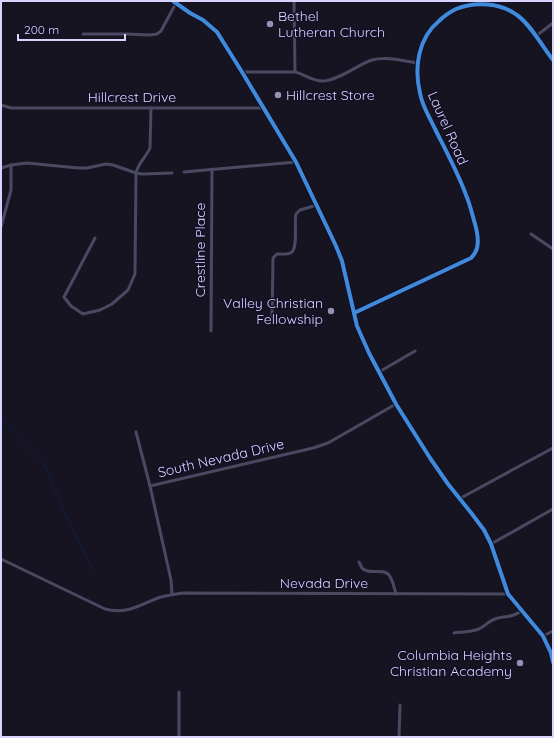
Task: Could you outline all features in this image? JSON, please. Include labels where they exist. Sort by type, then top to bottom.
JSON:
[{"type":"street","points":[[294,1],[295,72]]},
{"type":"street","points":[[83,34],[157,34],[161,31],[174,2],[203,20],[217,32],[296,162],[342,261],[354,313],[361,335],[396,404],[430,458],[459,499],[472,514],[491,544],[508,594],[543,636],[553,662]]},
{"type":"street","name":"Laurel Road","points":[[354,313],[471,258],[477,249],[478,242],[476,228],[466,195],[420,94],[418,63],[423,42],[433,26],[456,9],[482,4],[499,6],[518,15],[527,24],[553,60]]},
{"type":"street","points":[[536,36],[553,23]]},
{"type":"street","points":[[242,72],[295,72],[319,81],[324,81],[378,59],[418,63]]},
{"type":"street","name":"Hillcrest Drive","points":[[1,105],[11,108],[264,108]]},
{"type":"street","points":[[95,238],[64,297],[71,306],[83,314],[100,310],[112,304],[128,290],[135,274],[136,173],[140,162],[150,148],[151,108]]},
{"type":"street","points":[[184,172],[296,162]]},
{"type":"street","points":[[1,168],[27,163],[78,168],[106,164],[136,173],[172,173]]},
{"type":"street","points":[[1,227],[11,190],[11,165]]},
{"type":"street","name":"Crestline Place","points":[[211,331],[212,169]]},
{"type":"street","points":[[272,320],[273,258],[277,254],[292,253],[295,243],[296,214],[300,210],[316,205]]},
{"type":"street","points":[[531,234],[553,249]]},
{"type":"street","points":[[379,372],[415,351]]},
{"type":"street","name":"South Nevada Drive","points":[[172,594],[171,580],[150,486],[313,448],[328,443],[396,404]]},
{"type":"street","points":[[136,432],[150,486]]},
{"type":"street","points":[[459,499],[553,448]]},
{"type":"street","points":[[491,544],[553,508]]},
{"type":"street","name":"Nevada Drive","points":[[1,559],[112,611],[131,609],[172,594],[183,593],[508,594]]},
{"type":"street","points":[[359,562],[362,568],[368,571],[386,572],[390,576],[396,594]]},
{"type":"street","points":[[454,633],[478,630],[493,619],[516,615],[521,611]]},
{"type":"street","points":[[543,636],[553,631]]},
{"type":"street","points":[[179,692],[179,737]]},
{"type":"street","points":[[399,737],[400,705]]},
{"type":"waterway","points":[[1,418],[44,464],[67,517],[93,570]]},
{"type":"cycle path","points":[[173,1],[203,20],[217,32],[296,162],[342,261],[357,326],[369,353],[396,404],[430,458],[448,484],[484,530],[491,544],[508,594],[543,636],[551,653],[553,662]]},
{"type":"cycle path","points":[[354,313],[471,258],[477,248],[477,233],[467,198],[456,170],[424,107],[421,98],[417,74],[419,54],[426,36],[432,28],[445,16],[463,6],[479,4],[496,6],[511,11],[522,19],[532,30],[553,60]]},
{"type":"place","name":"Bethel Lutheran Church","points":[[270,24]]},
{"type":"place","name":"Hillcrest Store","points":[[278,95]]},
{"type":"place","name":"Valley Christian Fellowship","points":[[331,311]]},
{"type":"place","name":"Columbia Heights Christian Academy","points":[[520,663]]}]
